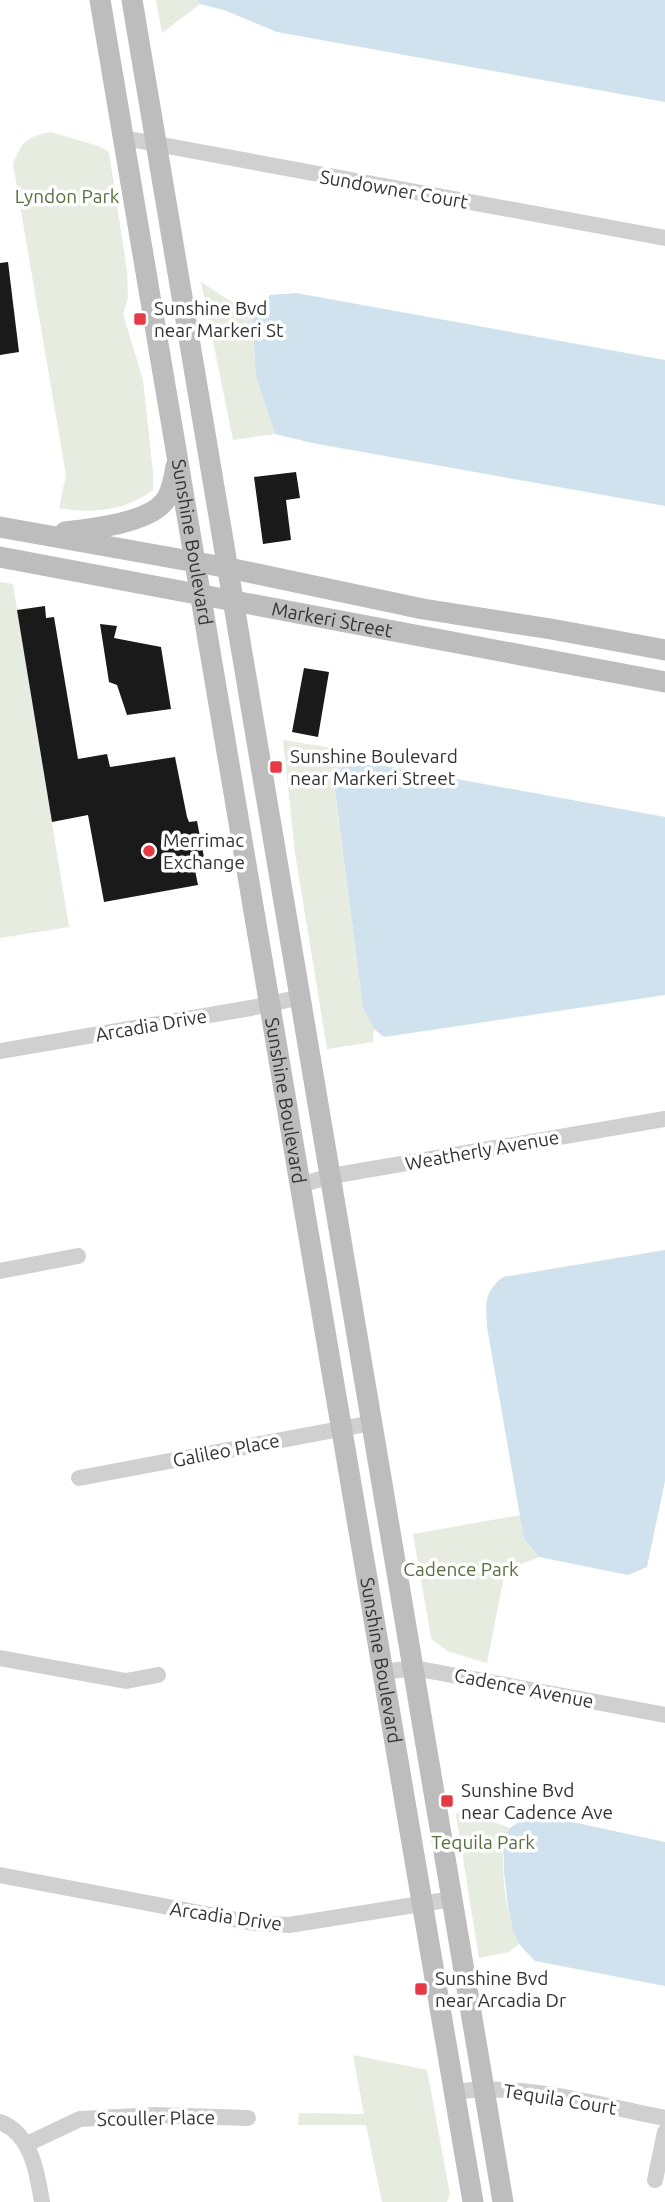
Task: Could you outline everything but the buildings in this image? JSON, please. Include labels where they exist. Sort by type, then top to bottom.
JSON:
[{"type":"main road","name":"Sunshine Boulevard","points":[[100,0],[177,458],[203,595],[473,2202]]},
{"type":"main road","name":"Sunshine Boulevard","points":[[132,0],[503,2202]]},
{"type":"main road","points":[[46,535],[119,523],[163,504],[173,485],[177,458]]},
{"type":"main road","name":"Markeri Street","points":[[0,527],[229,568],[423,609],[665,650]]},
{"type":"main road","name":"Markeri Street","points":[[0,557],[665,682]]},
{"type":"street","name":"Sundowner Court","points":[[124,138],[665,238]]},
{"type":"street","name":"Arcadia Drive","points":[[0,1051],[270,1005],[301,997]]},
{"type":"street","name":"Weatherly Avenue","points":[[300,1185],[331,1176],[665,1119]]},
{"type":"street","points":[[0,1271],[78,1256]]},
{"type":"street","name":"Galileo Place","points":[[79,1478],[372,1423]]},
{"type":"street","points":[[0,1658],[126,1681],[158,1675]]},
{"type":"street","name":"Cadence Avenue","points":[[383,1672],[414,1668],[665,1714]]},
{"type":"street","name":"Arcadia Drive","points":[[0,1875],[253,1923],[289,1925],[452,1899]]},
{"type":"street","name":"Tequila Court","points":[[455,2092],[484,2088],[518,2090],[665,2118]]},
{"type":"street","name":"Scouller Place","points":[[27,2144],[80,2119],[155,2115],[248,2118]]},
{"type":"street","points":[[0,2122],[8,2125],[27,2144],[37,2171],[42,2202]]},
{"type":"street","points":[[655,2180],[665,2132]]},
{"type":"green space","points":[[156,0],[198,0],[200,4],[162,33]]},
{"type":"green space","name":"Lyndon Park","points":[[51,132],[109,152],[127,271],[128,298],[123,314],[143,380],[153,472],[153,490],[120,507],[84,511],[59,508],[66,475],[13,164],[26,141]]},
{"type":"green space","points":[[201,282],[252,315],[256,377],[275,434],[233,440]]},
{"type":"green space","points":[[0,582],[13,584],[69,927],[0,938]]},
{"type":"green space","points":[[283,740],[332,748],[343,765],[334,784],[363,1008],[374,1029],[373,1042],[327,1049],[295,853]]},
{"type":"green space","name":"Cadence Park","points":[[520,1515],[524,1539],[539,1557],[505,1571],[487,1663],[447,1651],[431,1638],[413,1534]]},
{"type":"green space","name":"Tequila Park","points":[[460,1810],[510,1828],[504,1854],[504,1886],[510,1918],[519,1944],[509,1952],[479,1958],[456,1815]]},
{"type":"green space","points":[[353,2055],[427,2070],[450,2194],[447,2202],[382,2202],[366,2125],[298,2125],[299,2113],[364,2114]]},
{"type":"water","points":[[198,0],[665,0],[665,102],[277,32],[224,10],[200,4]]},
{"type":"water","points":[[296,293],[665,360],[665,506],[312,443],[275,434],[256,377],[252,315],[270,295]]},
{"type":"water","points":[[343,765],[380,765],[665,817],[665,995],[384,1037],[374,1029],[363,1008],[334,783]]},
{"type":"water","points":[[665,1250],[665,1481],[647,1567],[628,1575],[539,1557],[524,1539],[487,1327],[486,1305],[489,1294],[503,1277]]},
{"type":"water","points":[[529,1815],[540,1815],[665,1842],[665,1986],[535,1961],[519,1944],[508,1906],[504,1840],[510,1828]]},
{"type":"place","name":"Sunshine Bvd near Markeri St","points":[[140,319]]},
{"type":"place","name":"Sunshine Boulevard near Markeri Street","points":[[276,767]]},
{"type":"place","name":"Merrimac Exchange","points":[[149,851]]},
{"type":"place","name":"Sunshine Bvd near Cadence Ave","points":[[447,1801]]},
{"type":"place","name":"Sunshine Bvd near Arcadia Dr","points":[[421,1989]]}]
